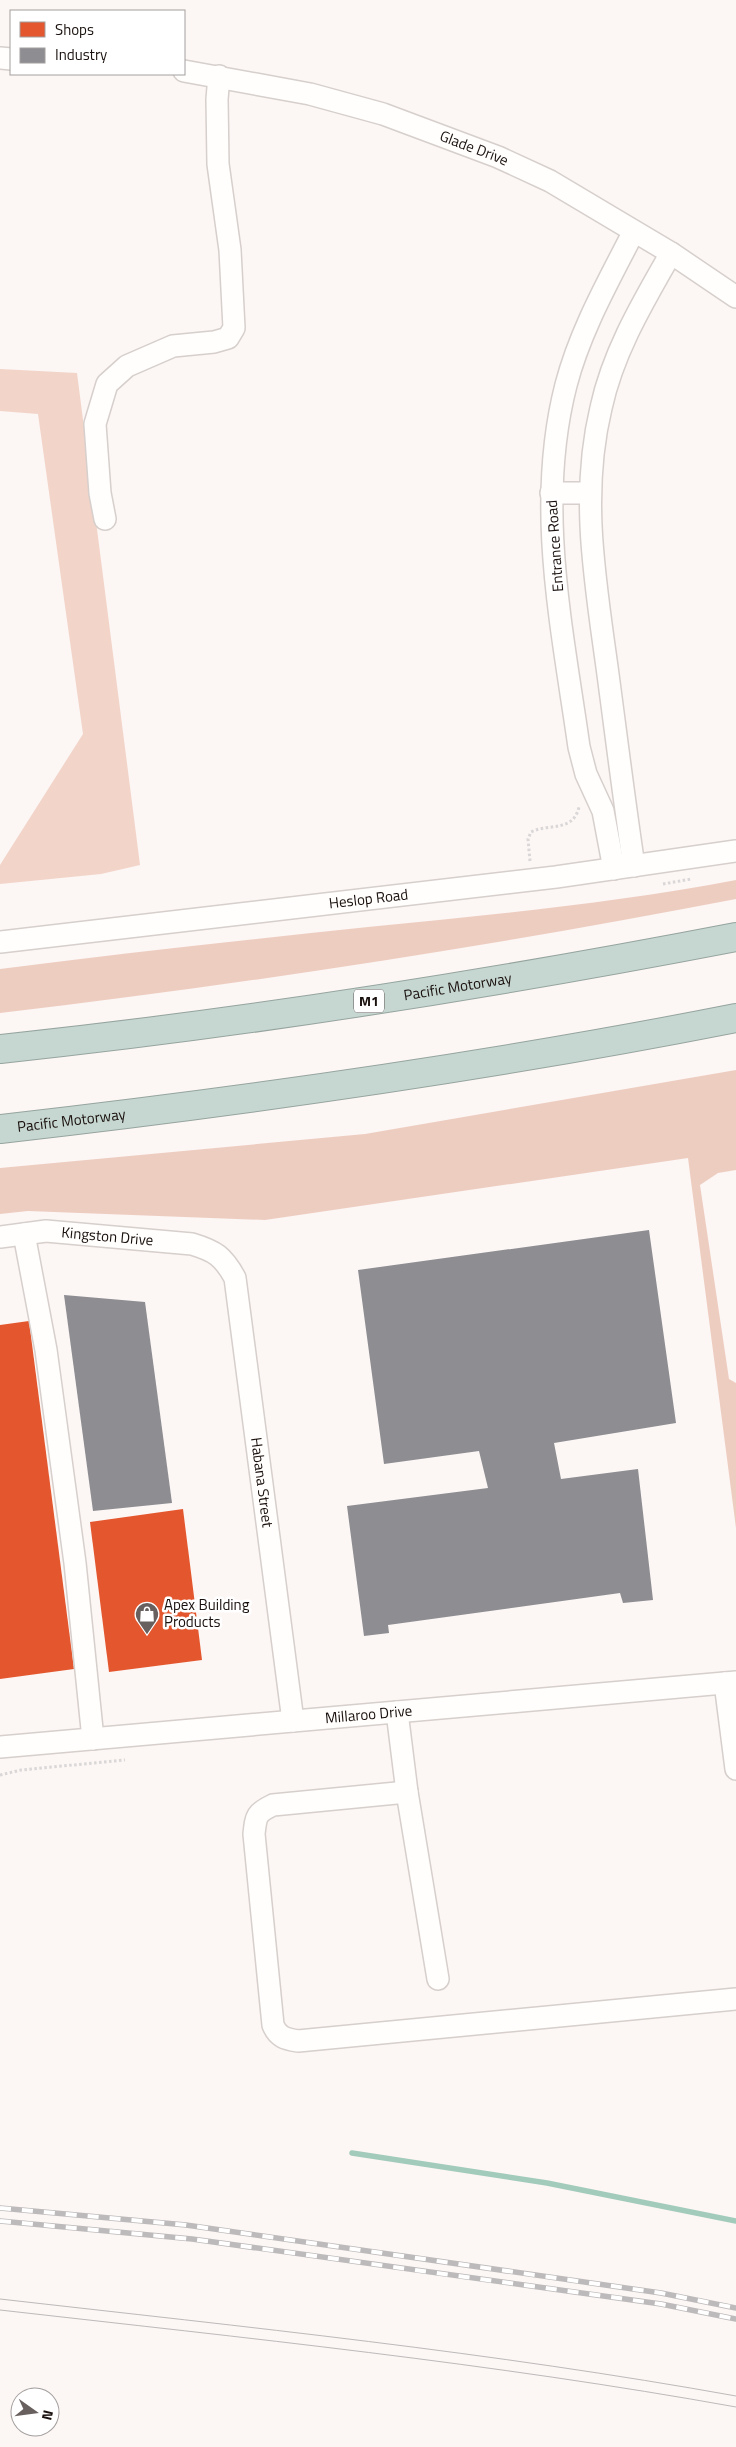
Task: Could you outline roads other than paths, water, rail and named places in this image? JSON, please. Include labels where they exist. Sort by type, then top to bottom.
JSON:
[{"type":"highway","name":"Pacific Motorway","points":[[0,1049],[254,1019],[558,971],[736,937]]},
{"type":"highway","name":"Pacific Motorway","points":[[0,1129],[288,1092],[624,1040],[736,1018]]},
{"type":"street","name":"Glade Drive","points":[[185,71],[310,94],[384,114],[498,157],[550,181],[633,233],[671,253],[736,297]]},
{"type":"street","points":[[105,519],[100,493],[95,424],[107,384],[127,366],[173,346],[214,342],[228,338],[234,328],[230,250],[218,164],[217,99],[219,76]]},
{"type":"street","name":"Entrance Road","points":[[624,867],[604,811],[586,774],[579,747],[555,571],[551,493],[558,418],[574,358],[592,315],[633,233]]},
{"type":"street","points":[[624,867],[594,570],[589,493],[601,407],[616,359],[640,306],[671,253]]},
{"type":"street","points":[[551,493],[589,493]]},
{"type":"street","name":"Heslop Road","points":[[0,942],[532,879],[736,851]]},
{"type":"street","name":"Kingston Drive","points":[[0,1237],[46,1231],[192,1244],[214,1251]]},
{"type":"street","points":[[24,1234],[48,1360],[75,1563],[93,1739]]},
{"type":"street","name":"Habana Street","points":[[214,1251],[228,1264],[235,1278],[293,1721]]},
{"type":"street","points":[[731,1682],[736,1769]]},
{"type":"street","name":"Millaroo Drive","points":[[0,1747],[731,1682]]},
{"type":"street","points":[[397,1712],[407,1792],[438,1978]]},
{"type":"street","points":[[407,1792],[273,1805],[261,1810],[256,1818],[254,1834],[272,2025],[277,2034],[287,2040],[298,2041],[736,2000]]},
{"type":"waterway","points":[[352,2153],[547,2183],[736,2221]]},
{"type":"tram line","points":[[0,2299],[461,2353],[644,2380],[736,2396]]},
{"type":"tram line","points":[[0,2310],[461,2364],[644,2391],[736,2407]]},
{"type":"railway","points":[[0,2208],[186,2225],[661,2293],[736,2308]]},
{"type":"railway","points":[[0,2221],[192,2239],[661,2304],[736,2319]]},
{"type":"place","name":"Apex Building Products","points":[[147,1635]]}]
